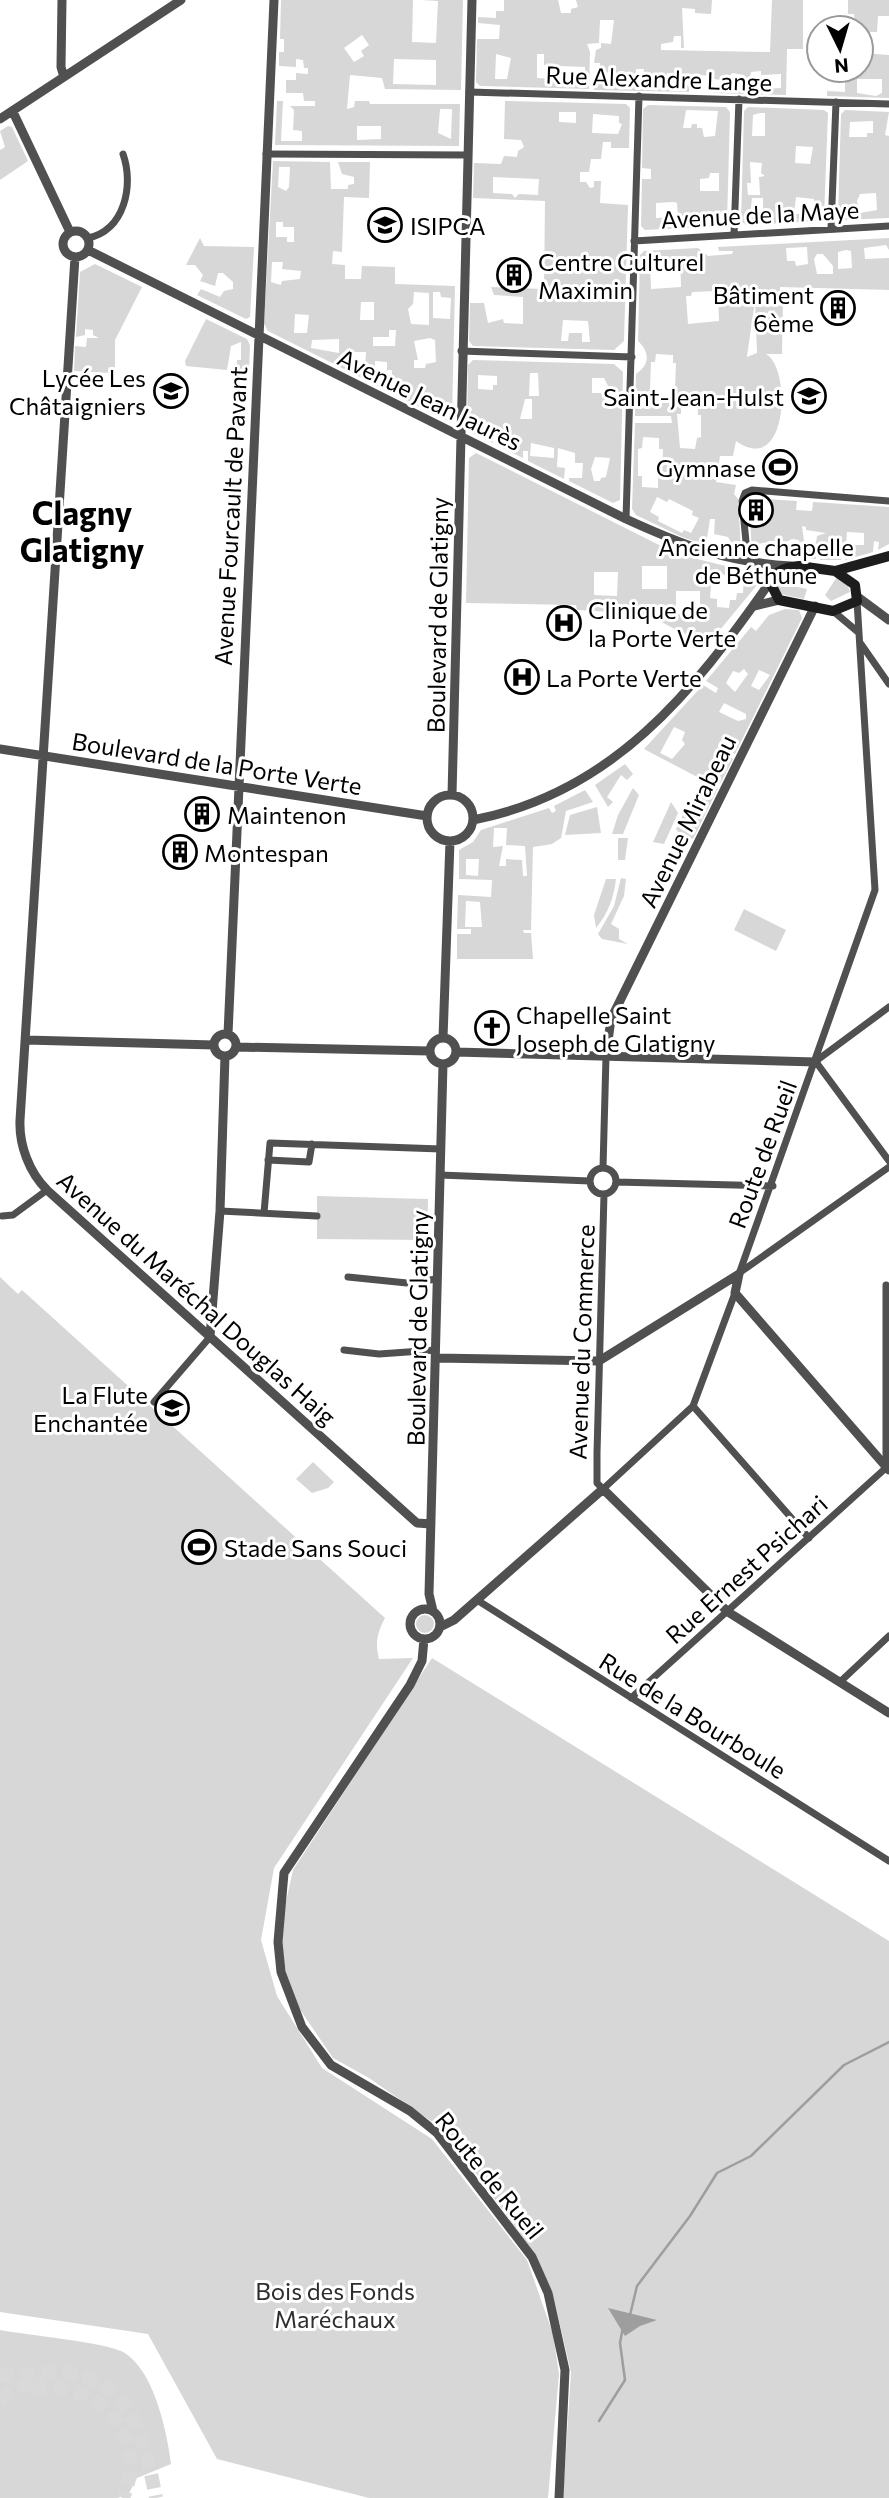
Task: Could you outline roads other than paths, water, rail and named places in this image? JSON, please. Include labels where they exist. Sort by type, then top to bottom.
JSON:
[{"type":"main road","points":[[835,571],[855,585],[858,600],[833,611],[779,600],[771,580],[792,566],[835,571],[872,563],[889,556]]},
{"type":"main road","points":[[855,585],[872,563]]},
{"type":"street","points":[[62,0],[61,67],[64,77]]},
{"type":"street","points":[[0,119],[181,0]]},
{"type":"street","name":"Avenue Fourcault de Pavant","points":[[228,1034],[274,0]]},
{"type":"street","name":"Boulevard de Glatigny","points":[[452,795],[461,351],[472,0]]},
{"type":"street","name":"Rue Alexandre Lange","points":[[469,92],[889,104]]},
{"type":"street","points":[[626,519],[639,96]]},
{"type":"street","points":[[734,235],[739,99]]},
{"type":"street","points":[[831,229],[836,102]]},
{"type":"street","points":[[13,112],[70,232]]},
{"type":"street","points":[[88,237],[109,228],[127,196],[128,167],[122,154]]},
{"type":"street","points":[[266,154],[467,155]]},
{"type":"street","name":"Avenue de la Maye","points":[[634,241],[889,226]]},
{"type":"street","points":[[80,231],[88,237],[88,250],[75,257],[67,254],[63,246],[64,238],[70,232],[80,231]]},
{"type":"street","name":"Avenue Jean Jaurès","points":[[88,250],[626,519],[694,549],[748,562],[792,566]]},
{"type":"street","name":"Avenue du Maréchal Douglas Haig","points":[[75,257],[20,1130],[28,1162],[47,1190],[408,1515],[417,1523],[431,1524]]},
{"type":"street","points":[[461,351],[632,357]]},
{"type":"street","points":[[748,562],[742,501],[745,493],[752,490],[889,501]]},
{"type":"street","points":[[473,820],[504,813],[562,791],[623,754],[681,696],[754,606],[771,580],[761,564]]},
{"type":"street","points":[[754,606],[779,600]]},
{"type":"street","points":[[858,600],[889,620]]},
{"type":"street","name":"Route de Rueil","points":[[440,1627],[477,1600],[693,1406],[773,1186],[876,886],[858,600]]},
{"type":"street","name":"Avenue Mirabeau","points":[[606,1056],[611,1020],[816,606]]},
{"type":"street","points":[[833,611],[858,632]]},
{"type":"street","points":[[860,644],[889,684]]},
{"type":"street","name":"Boulevard de la Porte Verte","points":[[0,749],[427,816]]},
{"type":"street","points":[[452,795],[470,806],[473,820],[464,837],[450,841],[439,839],[431,832],[427,816],[438,799],[452,795]]},
{"type":"street","points":[[443,1038],[450,841]]},
{"type":"street","points":[[456,1052],[816,1062],[889,1007]]},
{"type":"street","points":[[228,1034],[234,1037],[237,1047],[233,1054],[218,1054],[214,1045],[218,1036],[228,1034]]},
{"type":"street","points":[[443,1038],[454,1044],[456,1052],[450,1061],[443,1063],[433,1058],[430,1051],[433,1043],[443,1038]]},
{"type":"street","points":[[26,1040],[214,1045]]},
{"type":"street","points":[[237,1047],[430,1051]]},
{"type":"street","points":[[155,1402],[210,1337],[220,1211],[225,1056]]},
{"type":"street","points":[[603,1168],[606,1056]]},
{"type":"street","points":[[816,1062],[832,1080],[889,1161]]},
{"type":"street","name":"Boulevard de Glatigny","points":[[435,1612],[429,1594],[443,1063]]},
{"type":"street","points":[[264,1213],[270,1143],[441,1149]]},
{"type":"street","points":[[268,1160],[309,1161],[312,1144]]},
{"type":"street","points":[[344,1350],[379,1354],[599,1361],[736,1282],[889,1167]]},
{"type":"street","points":[[603,1168],[612,1171],[617,1182],[611,1191],[604,1194],[593,1189],[590,1181],[596,1170],[603,1168]]},
{"type":"street","points":[[440,1175],[590,1181]]},
{"type":"street","points":[[617,1182],[773,1186]]},
{"type":"street","points":[[2,1216],[13,1215],[47,1190]]},
{"type":"street","name":"Avenue du Commerce","points":[[603,1489],[597,1483],[604,1194]]},
{"type":"street","points":[[220,1211],[317,1216]]},
{"type":"street","points":[[348,1277],[407,1283],[437,1279]]},
{"type":"street","points":[[736,1282],[888,1468]]},
{"type":"street","points":[[886,1285],[888,1468]]},
{"type":"street","points":[[693,1406],[809,1538]]},
{"type":"street","name":"Rue Ernest Psichari","points":[[631,1698],[888,1468]]},
{"type":"street","points":[[603,1489],[729,1612],[889,1713]]},
{"type":"street","name":"Boulevard de Glatigny","points":[[421,1609],[429,1594]]},
{"type":"street","name":"Rue de la Bourboule","points":[[477,1600],[889,1861]]},
{"type":"street","points":[[435,1612],[440,1627],[434,1636],[424,1639],[414,1635],[409,1625],[412,1615],[421,1609],[458,1615]]},
{"type":"street","points":[[841,1681],[889,1636]]},
{"type":"street","name":"Route de Rueil","points":[[424,1639],[422,1661],[410,1685],[284,1873],[278,1942],[281,1972],[302,2027],[331,2065],[390,2098],[437,2133],[532,2257],[548,2293],[565,2370],[559,2498]]},
{"type":"waterway","points":[[630,2315],[637,2286],[690,2216],[717,2173],[751,2156],[844,2065],[889,2042]]},
{"type":"waterway","points":[[599,2421],[625,2380],[620,2343],[623,2327]]},
{"type":"tunnel","points":[[0,2375],[60,2372],[85,2377],[104,2386],[119,2399],[140,2434],[156,2498]]},
{"type":"tunnel","points":[[0,2400],[20,2388],[44,2381]]},
{"type":"tunnel","points":[[33,2390],[56,2388],[78,2392],[97,2402],[112,2416],[123,2433],[129,2453],[130,2475],[123,2498]]},
{"type":"place","name":"ISIPCA","points":[[385,225]]},
{"type":"place","name":"Centre Culturel Maximin","points":[[514,275]]},
{"type":"place","name":"Bâtiment 6ème","points":[[838,308]]},
{"type":"place","name":"Lycée Les Châtaigniers","points":[[171,391]]},
{"type":"place","name":"Saint-Jean-Hulst","points":[[809,396]]},
{"type":"place","name":"Gymnase","points":[[780,467]]},
{"type":"place","name":"Ancienne chapelle de Béthune","points":[[756,510]]},
{"type":"place","name":"Clinique de la Porte Verte","points":[[564,623]]},
{"type":"place","name":"La Porte Verte","points":[[522,677]]},
{"type":"place","name":"Maintenon","points":[[202,814]]},
{"type":"place","name":"Montespan","points":[[180,852]]},
{"type":"place","name":"Chapelle Saint Joseph de Glatigny","points":[[492,1028]]},
{"type":"place","name":"La Flute Enchantée","points":[[172,1408]]},
{"type":"place","name":"Stade Sans Souci","points":[[199,1547]]},
{"type":"district","name":"Clagny Glatigny","points":[[82,530]]},
{"type":"park label","name":"Bois des Fonds Maréchaux","points":[[335,2304]]}]
